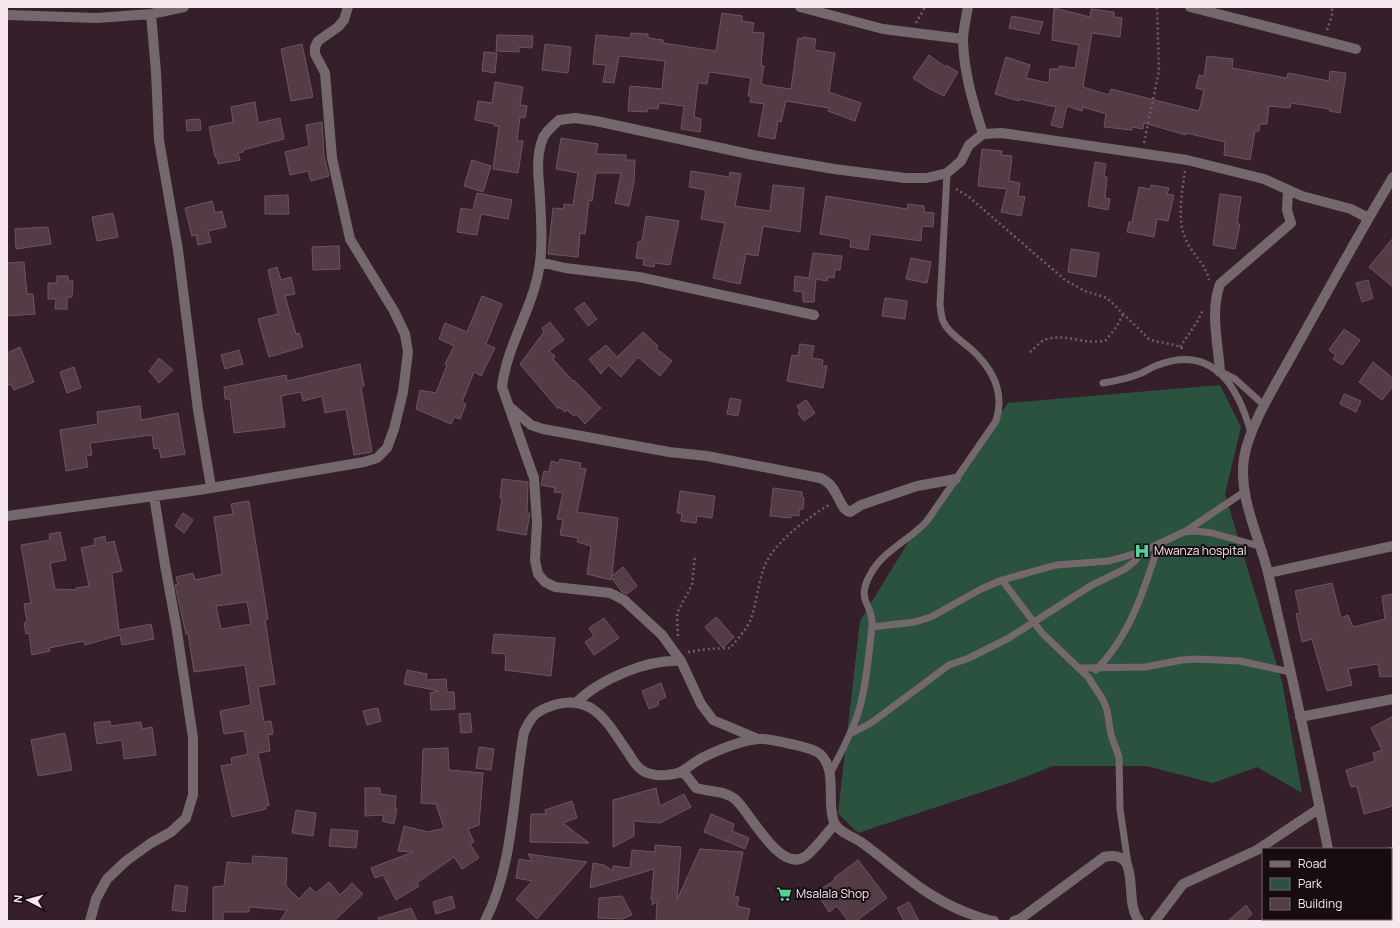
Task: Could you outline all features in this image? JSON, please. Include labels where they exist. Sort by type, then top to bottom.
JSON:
[{"type":"street","points":[[7,15],[80,19],[151,14],[184,7]]},
{"type":"street","points":[[7,516],[75,505],[211,488],[364,462],[377,458],[387,448],[394,429],[403,392],[408,352],[405,334],[385,294],[355,247],[347,230],[332,158],[324,73],[315,54],[315,47],[318,41],[338,27],[344,20],[348,7]]},
{"type":"street","points":[[800,7],[883,29],[963,39]]},
{"type":"street","points":[[968,7],[963,39],[966,72],[972,102],[983,134]]},
{"type":"street","points":[[1190,7],[1356,49]]},
{"type":"street","points":[[151,14],[156,72],[159,140],[178,250],[197,403],[211,488]]},
{"type":"street","points":[[994,921],[946,904],[927,894],[835,824],[831,812],[830,774],[826,763],[820,754],[805,747],[778,741],[758,739],[712,720],[701,704],[681,661],[662,635],[624,600],[610,593],[598,590],[555,588],[544,582],[538,574],[535,560],[537,522],[534,478],[502,387],[504,374],[536,283],[540,262],[542,225],[537,161],[544,137],[559,120],[575,118],[596,121],[753,155],[834,169],[905,178],[927,178],[947,173],[961,161],[969,145],[983,134],[1002,132],[1187,160],[1257,177],[1302,196],[1351,208],[1368,218]]},
{"type":"street","points":[[1328,848],[1268,574],[1244,492],[1242,474],[1244,455],[1251,433],[1368,218],[1393,177]]},
{"type":"street","points":[[1220,372],[1215,297],[1220,284],[1291,223],[1287,210],[1288,190]]},
{"type":"street","points":[[540,262],[565,268],[639,277],[814,315]]},
{"type":"street","points":[[509,406],[531,425],[543,429],[669,452],[708,456],[820,478],[831,485],[846,511],[850,512],[911,488],[956,479]]},
{"type":"street","points":[[90,921],[96,899],[107,879],[126,861],[150,843],[172,832],[186,818],[193,794],[193,738],[154,496]]},
{"type":"street","points":[[1268,574],[1393,546]]},
{"type":"street","points":[[577,702],[594,687],[627,672],[661,661],[681,661]]},
{"type":"street","points":[[1300,717],[1393,699]]},
{"type":"street","points":[[485,921],[491,910],[506,860],[520,757],[526,727],[531,717],[543,709],[564,702],[577,702],[589,706],[598,712],[635,764],[646,772],[666,774],[683,771],[701,758],[729,747],[758,739]]},
{"type":"street","points":[[683,771],[696,788],[721,793],[736,800],[772,846],[784,857],[793,859],[805,857],[835,824]]},
{"type":"street","points":[[1155,921],[1183,884],[1257,850],[1320,808]]},
{"type":"street","points":[[1014,921],[1020,919],[1104,857],[1112,855],[1119,857],[1128,864],[1130,873],[1131,906],[1139,921]]},
{"type":"lane","points":[[830,774],[850,734],[862,696],[872,627],[871,618],[863,596],[864,586],[870,573],[883,559],[923,526],[996,421],[1000,409],[1000,398],[997,385],[983,362],[972,350],[949,331],[943,321],[940,305],[947,173]]},
{"type":"lane","points":[[1103,383],[1138,374],[1158,365],[1175,360],[1193,359],[1206,363],[1235,379],[1265,406]]},
{"type":"lane","points":[[1220,372],[1240,401],[1251,433]]},
{"type":"lane","points":[[872,627],[915,622],[931,617],[982,588],[1002,580],[1056,565],[1099,563],[1141,552],[1184,532],[1244,492]]},
{"type":"lane","points":[[1184,532],[1196,531],[1212,533],[1259,546]]},
{"type":"lane","points":[[1088,677],[1111,654],[1124,634],[1134,614],[1159,543]]},
{"type":"lane","points":[[850,734],[871,723],[949,665],[979,653],[1020,631],[1092,585],[1125,569],[1135,561],[1141,552]]},
{"type":"lane","points":[[1002,580],[1042,633],[1088,677],[1107,710],[1111,735],[1119,757],[1120,809],[1128,864]]},
{"type":"lane","points":[[1080,668],[1097,669],[1145,666],[1196,659],[1240,661],[1290,672]]},
{"type":"path","points":[[1142,153],[1159,71],[1157,7]]},
{"type":"path","points":[[1322,40],[1330,22],[1332,7]]},
{"type":"path","points":[[1187,160],[1181,207],[1181,222],[1187,243],[1201,261],[1207,273],[1209,283]]},
{"type":"path","points":[[946,186],[969,197],[1065,280],[1085,291],[1107,298],[1149,339],[1180,347],[1193,359]]},
{"type":"path","points":[[1180,347],[1197,322],[1204,308]]},
{"type":"path","points":[[1030,352],[1046,339],[1067,338],[1097,342],[1106,340],[1117,326],[1122,314]]},
{"type":"path","points":[[681,661],[680,654],[708,649],[730,648],[751,620],[759,582],[766,564],[774,551],[812,515],[839,498]]},
{"type":"path","points":[[679,640],[677,613],[692,585],[695,555]]},
{"type":"green space","points":[[1220,385],[1241,427],[1225,494],[1282,682],[1302,793],[1257,767],[1213,783],[1146,766],[1053,766],[1015,781],[858,833],[838,813],[860,621],[915,531],[1008,403]]},
{"type":"building","points":[[1054,8],[1090,17],[1091,9],[1114,12],[1114,17],[1122,18],[1120,37],[1092,33],[1083,87],[1109,95],[1111,89],[1199,111],[1204,90],[1196,88],[1199,75],[1204,76],[1207,56],[1233,59],[1232,68],[1287,78],[1288,73],[1329,81],[1330,71],[1346,73],[1340,113],[1329,111],[1330,109],[1291,103],[1290,108],[1269,106],[1267,124],[1260,124],[1259,131],[1255,131],[1250,160],[1224,155],[1225,142],[1186,133],[1186,135],[1144,123],[1143,129],[1132,127],[1132,130],[1104,127],[1106,114],[1083,107],[1082,111],[1067,106],[1062,128],[1051,125],[1056,107],[1019,99],[1019,101],[995,94],[1006,57],[1030,65],[1026,78],[1049,83],[1050,69],[1059,69],[1059,66],[1075,68],[1079,45],[1052,40]]},
{"type":"building","points":[[722,13],[742,16],[742,21],[754,23],[752,32],[764,33],[761,66],[764,66],[761,83],[764,85],[791,89],[798,38],[803,39],[803,37],[816,39],[814,50],[835,53],[829,92],[861,103],[855,121],[828,111],[829,108],[786,101],[781,122],[778,121],[775,139],[758,136],[764,104],[750,102],[751,96],[748,96],[751,78],[709,72],[707,84],[698,83],[694,117],[701,119],[700,132],[681,129],[684,106],[659,103],[658,109],[648,108],[647,112],[628,111],[630,86],[662,89],[665,61],[619,56],[614,83],[603,82],[606,65],[593,64],[596,35],[630,38],[631,33],[648,34],[648,38],[663,40],[663,43],[716,51]]},
{"type":"building","points":[[1012,16],[1043,22],[1039,34],[1009,28]]},
{"type":"building","points":[[497,35],[533,36],[532,48],[519,47],[519,52],[496,51]]},
{"type":"building","points":[[302,44],[313,97],[291,101],[281,49]]},
{"type":"building","points":[[545,44],[571,47],[568,73],[542,70]]},
{"type":"building","points":[[484,52],[497,53],[495,73],[482,71]]},
{"type":"building","points":[[929,55],[945,67],[946,65],[958,72],[944,96],[913,78]]},
{"type":"building","points":[[495,82],[523,87],[520,105],[527,106],[525,118],[520,117],[517,141],[523,141],[518,173],[493,169],[499,126],[494,126],[495,124],[475,120],[478,101],[492,103]]},
{"type":"building","points":[[255,102],[258,123],[280,118],[284,139],[243,150],[243,152],[238,153],[240,160],[218,164],[217,157],[215,157],[209,127],[233,122],[231,107]]},
{"type":"building","points":[[200,119],[201,130],[187,131],[186,120]]},
{"type":"building","points":[[322,122],[324,156],[329,176],[311,181],[308,171],[290,175],[285,152],[309,146],[306,125]]},
{"type":"building","points":[[561,138],[598,144],[596,154],[626,155],[626,160],[635,160],[634,182],[629,206],[615,203],[621,173],[596,173],[592,201],[589,200],[585,234],[580,233],[578,257],[548,254],[553,208],[564,209],[564,204],[573,205],[578,173],[556,169]]},
{"type":"building","points":[[982,149],[1002,151],[1001,155],[1012,156],[1009,181],[1020,183],[1018,196],[1025,197],[1021,216],[1001,212],[1007,189],[978,186]]},
{"type":"building","points":[[472,160],[491,166],[483,192],[464,186]]},
{"type":"building","points":[[1095,162],[1106,164],[1104,176],[1107,177],[1105,198],[1110,199],[1108,210],[1088,206]]},
{"type":"building","points":[[691,171],[729,177],[730,172],[741,174],[735,206],[770,211],[773,185],[804,188],[800,232],[763,226],[758,256],[746,254],[740,284],[713,278],[725,223],[701,219],[706,190],[689,187]]},
{"type":"building","points":[[1151,185],[1169,188],[1167,194],[1174,195],[1168,221],[1157,219],[1154,237],[1127,232],[1129,222],[1132,222],[1139,187],[1150,189]]},
{"type":"building","points":[[477,193],[512,200],[508,219],[481,214],[477,235],[457,232],[461,208],[473,210]]},
{"type":"building","points":[[1220,194],[1241,197],[1237,224],[1240,224],[1235,249],[1213,245]]},
{"type":"building","points":[[288,195],[289,214],[265,214],[265,196]]},
{"type":"building","points":[[826,196],[907,209],[908,204],[924,206],[924,212],[934,213],[933,227],[922,226],[921,241],[870,234],[868,250],[850,247],[851,239],[820,234]]},
{"type":"building","points":[[212,201],[215,213],[222,211],[226,227],[208,231],[211,242],[198,245],[196,235],[192,236],[185,208]]},
{"type":"building","points":[[113,213],[118,237],[97,241],[92,217]]},
{"type":"building","points":[[646,216],[679,221],[670,265],[655,263],[654,267],[643,265],[644,259],[636,258],[638,242],[642,241]]},
{"type":"building","points":[[48,227],[51,244],[16,249],[15,229]]},
{"type":"building","points":[[1393,238],[1393,287],[1369,267]]},
{"type":"building","points":[[339,246],[340,269],[313,270],[312,247]]},
{"type":"building","points":[[1071,249],[1099,253],[1096,277],[1068,272]]},
{"type":"building","points":[[813,253],[842,256],[840,270],[835,270],[834,278],[828,277],[827,281],[816,279],[814,302],[803,302],[803,292],[794,291],[795,276],[809,278]]},
{"type":"building","points":[[911,258],[931,262],[927,283],[906,279]]},
{"type":"building","points":[[24,262],[27,294],[33,294],[35,314],[7,316],[7,263]]},
{"type":"building","points":[[277,267],[281,280],[291,277],[295,294],[285,296],[296,334],[299,333],[303,347],[269,357],[258,319],[278,314],[268,270]]},
{"type":"building","points":[[57,276],[68,276],[68,281],[73,281],[72,297],[67,297],[67,309],[55,309],[56,299],[48,299],[48,283],[57,283]]},
{"type":"building","points":[[1368,280],[1373,298],[1362,302],[1356,283]]},
{"type":"building","points":[[482,296],[502,304],[486,344],[495,348],[481,376],[474,372],[462,402],[466,404],[460,419],[454,417],[451,424],[416,409],[420,390],[436,393],[447,365],[445,364],[454,346],[439,339],[445,323],[467,332]]},
{"type":"building","points":[[885,298],[907,301],[905,319],[882,316]]},
{"type":"building","points":[[584,302],[597,319],[588,326],[575,309]]},
{"type":"building","points":[[550,322],[564,340],[549,351],[555,356],[553,359],[601,408],[585,424],[576,414],[574,416],[567,410],[565,412],[559,407],[558,409],[520,364],[544,332],[542,328]]},
{"type":"building","points":[[1344,329],[1360,340],[1342,365],[1333,359],[1336,355],[1329,350]]},
{"type":"building","points":[[643,332],[658,346],[656,348],[672,361],[660,376],[638,357],[621,377],[608,365],[601,374],[589,359],[606,345],[617,357]]},
{"type":"building","points":[[800,344],[814,346],[812,358],[823,360],[822,366],[827,366],[823,388],[787,381],[792,355],[798,356]]},
{"type":"building","points":[[20,347],[34,382],[14,390],[11,384],[7,386],[7,353]]},
{"type":"building","points":[[239,350],[243,364],[225,369],[221,355]]},
{"type":"building","points":[[159,358],[173,370],[159,383],[149,371]]},
{"type":"building","points":[[1373,362],[1393,378],[1393,386],[1382,400],[1359,382]]},
{"type":"building","points":[[360,364],[364,386],[361,387],[372,452],[354,455],[346,409],[325,413],[322,396],[303,401],[301,392],[281,396],[285,427],[234,433],[230,399],[225,399],[224,387],[286,375],[287,381]]},
{"type":"building","points":[[74,367],[81,388],[67,393],[60,372]]},
{"type":"building","points":[[1344,394],[1361,401],[1356,412],[1340,404]]},
{"type":"building","points":[[730,398],[741,400],[738,416],[727,414]]},
{"type":"building","points":[[806,400],[815,413],[804,421],[798,413],[800,411],[797,406]]},
{"type":"building","points":[[140,406],[141,420],[178,413],[185,454],[161,458],[159,448],[154,449],[152,435],[90,443],[92,455],[86,456],[88,467],[66,471],[60,430],[98,424],[97,412]]},
{"type":"building","points":[[560,459],[581,463],[580,468],[586,469],[577,512],[618,518],[612,576],[623,567],[637,586],[627,594],[622,592],[611,577],[611,580],[587,574],[591,546],[577,542],[578,538],[560,535],[563,520],[557,519],[563,493],[554,492],[555,488],[541,485],[544,471],[549,472],[551,461],[559,463]]},
{"type":"building","points":[[502,479],[528,482],[527,512],[530,514],[526,535],[497,530],[502,498],[500,498]]},
{"type":"building","points":[[773,488],[802,492],[802,497],[804,498],[803,509],[799,509],[799,516],[791,515],[791,518],[770,516]]},
{"type":"building","points":[[680,491],[715,496],[712,518],[697,516],[696,523],[681,521],[682,514],[677,513]]},
{"type":"building","points":[[249,501],[268,619],[265,619],[275,684],[258,687],[264,722],[271,721],[273,734],[268,735],[270,751],[258,753],[269,805],[265,807],[266,809],[232,817],[221,766],[232,764],[231,758],[248,754],[244,731],[224,734],[220,711],[251,705],[245,665],[194,672],[188,633],[186,634],[175,585],[178,584],[176,577],[193,573],[195,580],[222,574],[214,517],[233,514],[231,504]],"holes":[[[247,602],[251,624],[221,629],[216,606]]]},
{"type":"building","points":[[183,513],[193,520],[184,533],[175,526]]},
{"type":"building","points":[[60,532],[66,560],[50,563],[55,589],[76,590],[76,588],[89,586],[81,548],[95,545],[94,539],[105,536],[106,543],[114,541],[122,571],[112,573],[119,630],[151,624],[154,639],[122,645],[120,635],[85,645],[84,641],[49,648],[50,651],[32,655],[29,633],[26,634],[24,623],[27,622],[24,604],[31,603],[21,545],[50,540],[49,534]]},
{"type":"building","points":[[1332,583],[1341,618],[1348,615],[1353,627],[1385,619],[1382,596],[1393,594],[1393,676],[1380,677],[1378,664],[1348,669],[1352,685],[1327,691],[1312,639],[1302,642],[1296,614],[1300,613],[1295,591]]},
{"type":"building","points":[[716,617],[734,637],[723,648],[705,627]]},
{"type":"building","points":[[604,618],[619,638],[594,655],[585,642],[594,636],[589,628]]},
{"type":"building","points":[[494,634],[555,638],[551,676],[505,670],[506,654],[492,653]]},
{"type":"building","points":[[407,670],[427,674],[426,680],[446,679],[447,692],[454,692],[455,709],[431,710],[430,693],[439,691],[404,684]]},
{"type":"building","points":[[661,683],[666,697],[658,701],[659,705],[649,709],[642,691]]},
{"type":"building","points":[[378,708],[381,721],[367,725],[363,711]]},
{"type":"building","points":[[470,713],[472,732],[461,733],[459,714]]},
{"type":"building","points":[[1393,716],[1393,806],[1364,814],[1357,786],[1351,787],[1346,770],[1375,761],[1373,753],[1382,750],[1371,728]]},
{"type":"building","points":[[110,721],[111,726],[141,722],[142,729],[152,727],[156,755],[124,759],[122,740],[97,744],[94,723]]},
{"type":"building","points":[[65,733],[72,770],[38,776],[31,740]]},
{"type":"building","points":[[479,747],[494,749],[491,770],[476,768]]},
{"type":"building","points":[[448,748],[449,770],[483,773],[479,825],[468,829],[474,842],[470,844],[479,858],[462,869],[454,857],[417,883],[419,886],[396,900],[383,875],[375,878],[371,868],[413,852],[398,851],[404,826],[428,832],[444,828],[436,804],[421,803],[423,749]]},
{"type":"building","points":[[365,788],[380,788],[380,794],[396,796],[395,809],[397,809],[394,824],[382,821],[384,815],[365,816]]},
{"type":"building","points":[[656,788],[660,806],[684,794],[691,807],[660,823],[634,821],[634,836],[613,847],[613,800]]},
{"type":"building","points":[[572,801],[577,818],[563,823],[589,843],[530,842],[531,814],[546,814],[545,810]]},
{"type":"building","points":[[296,810],[316,813],[313,836],[292,833]]},
{"type":"building","points":[[711,814],[734,824],[732,831],[749,838],[745,849],[704,832]]},
{"type":"building","points":[[331,829],[358,831],[356,848],[329,846]]},
{"type":"building","points":[[655,845],[681,847],[677,900],[700,849],[743,852],[734,896],[739,897],[737,906],[750,909],[747,921],[656,921],[657,902],[652,905],[653,900],[651,900],[654,869],[590,888],[593,863],[604,865],[613,871],[613,866],[630,868],[632,850],[655,852]]},
{"type":"building","points":[[528,854],[587,862],[537,919],[516,899],[532,881],[516,878],[519,859],[532,861]]},
{"type":"building","points":[[253,856],[287,858],[286,886],[299,899],[310,887],[316,893],[329,882],[340,895],[352,883],[363,894],[334,921],[280,921],[287,910],[249,907],[249,912],[223,912],[223,921],[213,921],[213,887],[224,886],[227,862],[252,864]]},
{"type":"building","points":[[858,860],[887,898],[856,921],[848,921],[837,906],[829,912],[816,892],[835,880],[834,878]]},
{"type":"building","points":[[175,885],[188,887],[185,912],[172,910]]},
{"type":"building","points":[[452,896],[455,908],[436,914],[433,902]]},
{"type":"building","points":[[622,896],[632,915],[622,919],[598,918],[599,898]]},
{"type":"building","points":[[909,902],[919,921],[904,921],[897,908]]},
{"type":"building","points":[[1246,905],[1252,914],[1244,921],[1228,921]]},
{"type":"building","points":[[411,908],[417,921],[379,921],[378,918]]},
{"type":"place","name":"Mwanza hospital","points":[[1142,551]]},
{"type":"place","name":"Msalala Shop","points":[[784,894]]}]
